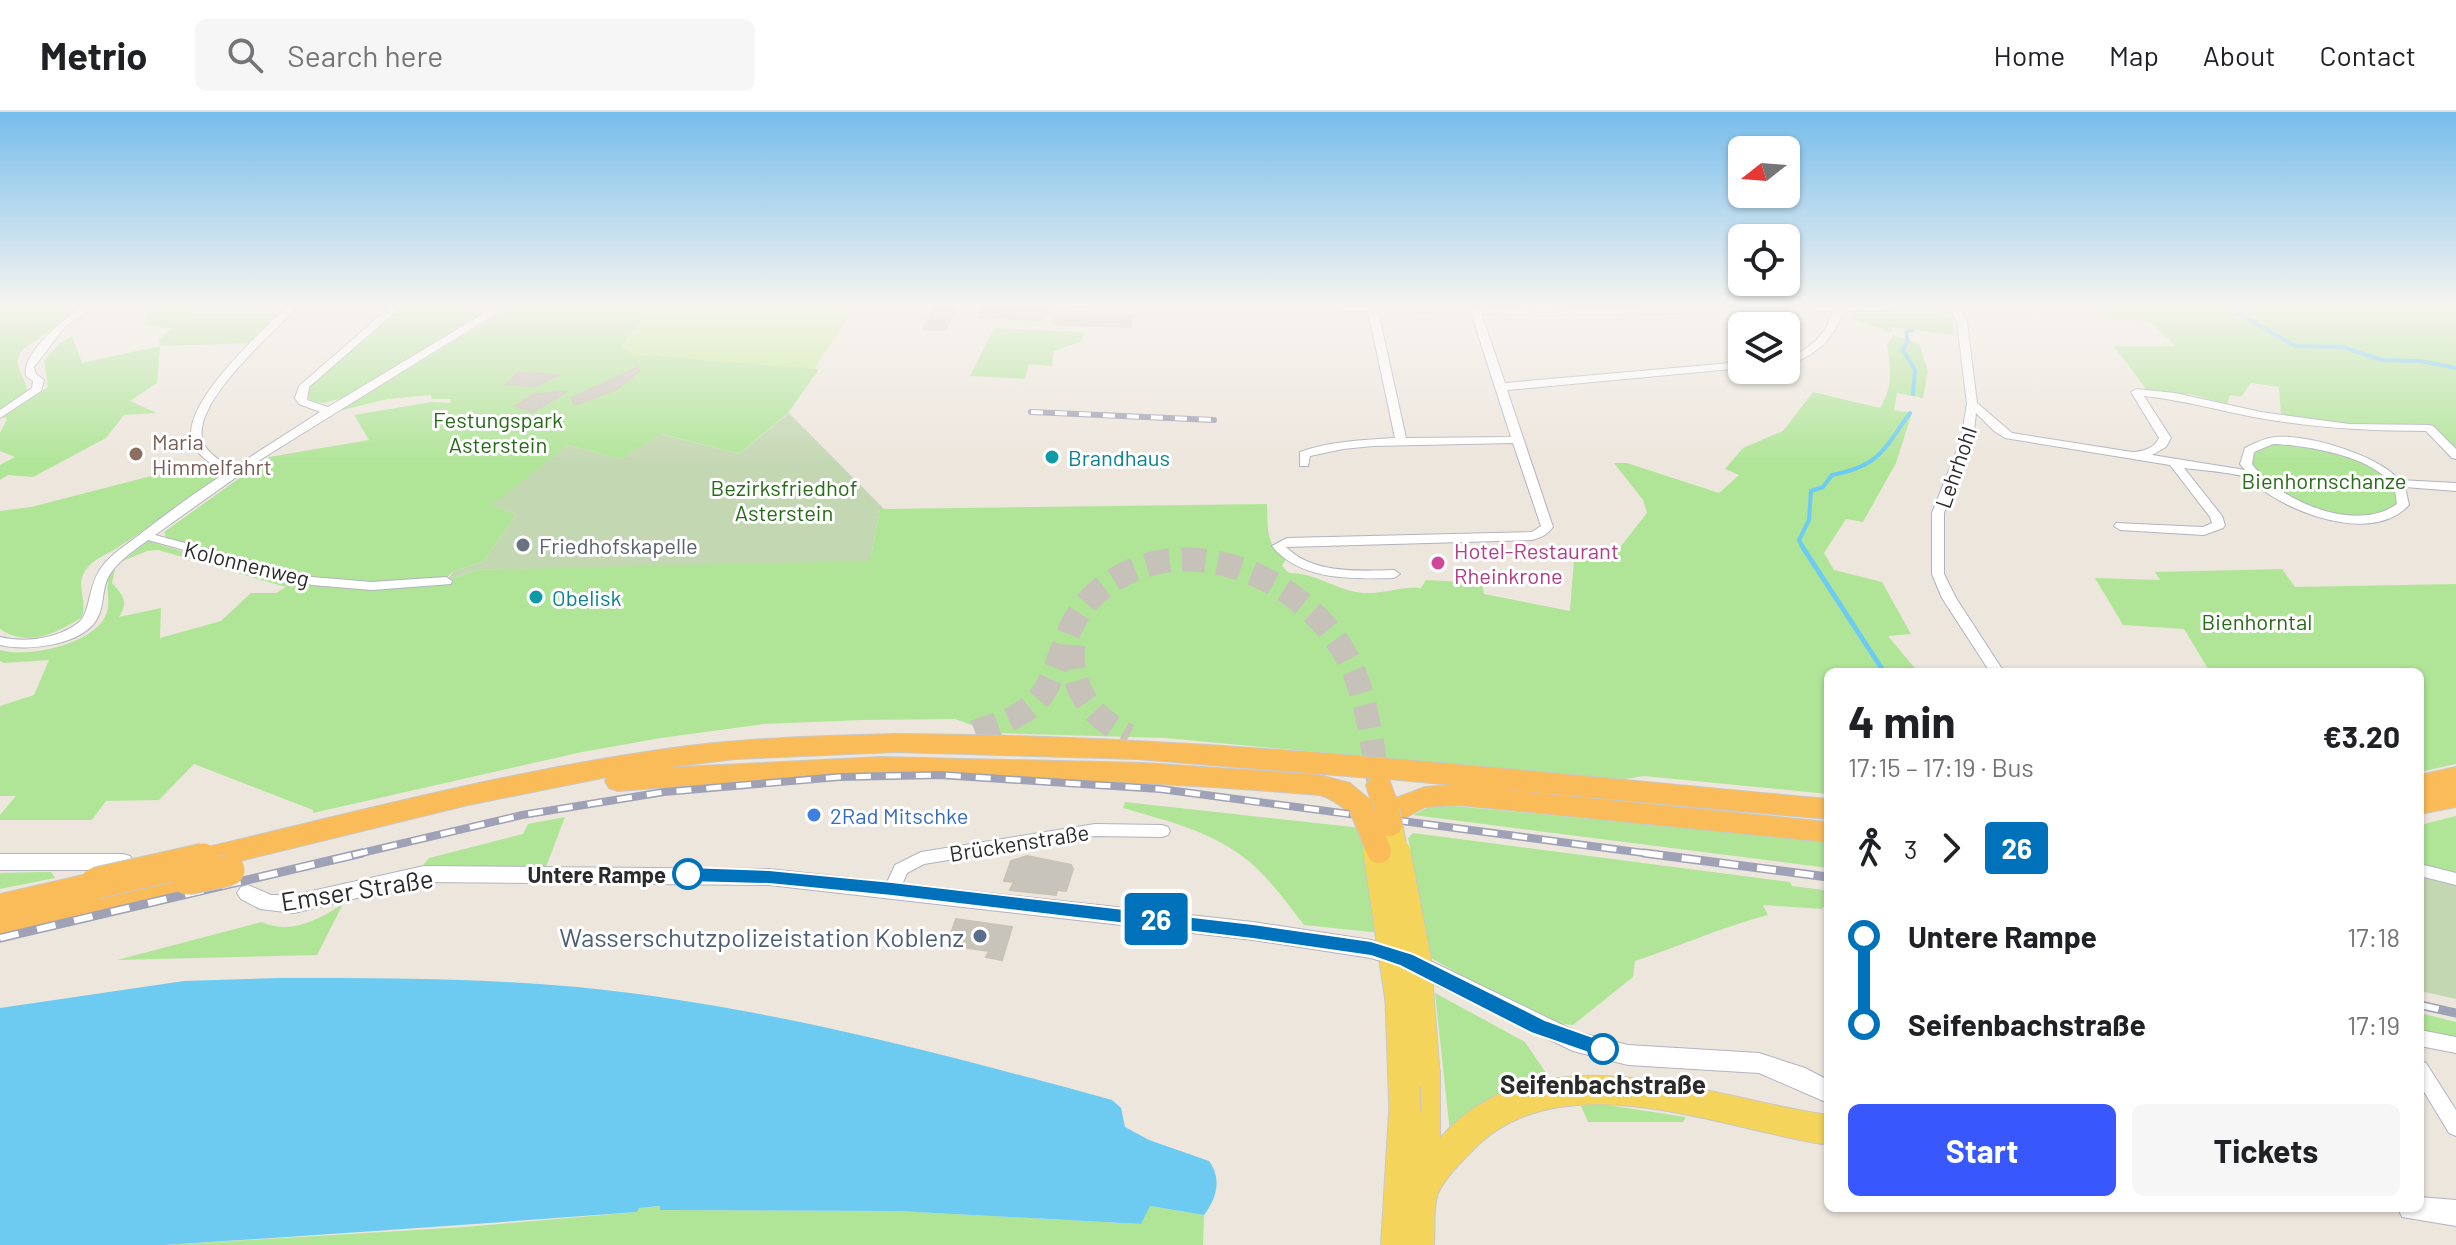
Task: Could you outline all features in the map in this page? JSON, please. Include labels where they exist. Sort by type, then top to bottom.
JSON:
[{"type":"highway","points":[[882,745],[975,732]]},
{"type":"highway","points":[[1129,736],[1179,752]]},
{"type":"highway","points":[[0,923],[195,869],[527,784],[627,765],[736,750],[882,745],[1030,745],[1179,752],[1824,809]]},
{"type":"highway","points":[[0,905],[96,883],[195,869],[229,870],[596,783],[677,767],[768,758],[900,754],[1034,755],[1235,765],[1824,819]]},
{"type":"highway","points":[[596,783],[821,766],[1059,767],[1158,771],[1319,785],[1341,790],[1379,810],[1415,799],[1446,795],[1824,832]]},
{"type":"highway","points":[[2438,798],[2456,777]]},
{"type":"main road","points":[[1379,810],[1415,957],[1424,1071],[1424,1142],[1417,1245]]},
{"type":"main road","points":[[1379,810],[1401,1000],[1405,1113],[1398,1245]]},
{"type":"main road","points":[[1421,1190],[1450,1149],[1478,1124],[1526,1096],[1553,1090],[1588,1086],[1824,1129]]},
{"type":"street","points":[[0,415],[37,389],[39,380],[31,376],[29,367],[35,359]]},
{"type":"street","points":[[233,473],[206,454],[197,442],[196,420],[207,399],[244,359]]},
{"type":"street","points":[[329,411],[303,402],[300,398],[304,386],[336,359]]},
{"type":"street","name":"Kolonnenweg","points":[[0,641],[25,646],[80,629],[92,617],[104,570],[146,536],[233,473],[415,359]]},
{"type":"street","points":[[1383,359],[1401,442]]},
{"type":"street","points":[[1394,574],[1355,575],[1317,568],[1286,555],[1278,546],[1313,541],[1540,534],[1547,527],[1491,359]]},
{"type":"street","name":"Lehrhohl","points":[[1966,359],[1972,404],[1967,440],[1938,513],[1938,574],[1949,598],[1994,668]]},
{"type":"street","points":[[1501,387],[1728,366]]},
{"type":"street","points":[[2129,456],[2144,455],[2162,445],[2165,438],[2136,392],[2175,396],[2261,415],[2349,427],[2429,428],[2456,456]]},
{"type":"street","points":[[1972,404],[1985,412],[1989,424],[2009,436],[2252,475]]},
{"type":"street","points":[[1304,464],[1304,454],[1316,449],[1401,442],[1519,440]]},
{"type":"street","points":[[2294,441],[2352,455],[2379,469],[2395,483],[2403,497],[2399,510],[2384,517],[2356,518],[2297,504],[2268,489],[2252,475],[2245,460],[2251,448],[2268,442],[2294,441]]},
{"type":"street","points":[[2120,526],[2204,531],[2219,525],[2216,516],[2176,465]]},
{"type":"street","points":[[2395,483],[2456,487]]},
{"type":"street","name":"Kolonnenweg","points":[[146,536],[312,581],[372,586],[446,581]]},
{"type":"street","name":"Brückenstraße","points":[[892,889],[901,869],[921,858],[1095,830],[1162,831]]},
{"type":"street","points":[[0,862],[123,862]]},
{"type":"street","points":[[2424,871],[2456,879]]},
{"type":"street","name":"Emser Straße","points":[[248,893],[268,903],[294,904],[424,874],[755,877],[892,889],[1237,929],[1371,949],[1406,960],[1573,1041],[1628,1055],[1684,1061],[1759,1063],[1797,1076],[1824,1090]]},
{"type":"street","points":[[2424,1039],[2456,1045]]},
{"type":"street","points":[[2424,1075],[2456,1127]]},
{"type":"street","points":[[2424,1209],[2456,1213]]},
{"type":"green space","points":[[0,359],[18,359],[28,391],[0,412]]},
{"type":"green space","points":[[45,359],[80,359],[82,363],[101,359],[159,359],[157,383],[130,401],[157,413],[124,415],[106,438],[33,477],[8,475],[0,480],[0,465],[15,457],[0,451],[0,433],[7,419],[1,417],[48,387]]},
{"type":"green space","points":[[340,359],[407,359],[342,398],[324,403],[310,401],[307,392],[312,383]]},
{"type":"green space","name":"Festungspark Asterstein","points":[[425,359],[693,359],[819,369],[788,413],[739,454],[662,434],[621,459],[568,445],[493,505],[516,515],[483,562],[454,571],[446,581],[476,570],[871,556],[880,509],[1267,504],[1271,542],[1286,559],[1282,566],[1289,573],[1364,593],[1421,588],[1426,580],[1482,583],[1484,594],[1570,611],[1574,559],[1610,560],[1647,513],[1643,500],[1614,463],[1627,463],[1719,493],[1739,475],[1725,469],[1743,448],[1783,431],[1813,392],[1880,408],[1889,385],[1889,359],[1924,359],[1928,371],[1923,398],[1897,393],[1894,410],[1912,413],[1896,463],[1863,522],[1846,519],[1824,553],[1834,570],[1882,582],[1911,634],[1888,636],[1915,668],[1824,668],[1824,794],[1644,776],[1618,780],[1165,738],[994,733],[955,719],[862,720],[764,724],[661,738],[582,752],[313,813],[313,810],[194,764],[159,800],[106,801],[92,820],[0,820],[0,815],[16,796],[0,796],[0,706],[34,695],[49,660],[4,663],[0,661],[0,650],[42,650],[73,642],[86,635],[105,617],[108,580],[115,569],[112,583],[122,595],[124,603],[119,617],[161,608],[160,638],[221,621],[251,593],[276,593],[286,587],[158,550],[123,561],[148,541],[281,578],[336,586],[363,586],[312,581],[167,539],[164,532],[269,457],[369,440],[354,415],[432,402],[450,403],[451,399],[432,399],[431,395],[387,399],[339,411]]},
{"type":"green space","points":[[692,359],[821,359],[814,369]]},
{"type":"green space","points":[[979,359],[1053,359],[1052,366],[1029,364],[1025,379],[970,376]]},
{"type":"green space","points":[[2124,359],[2456,359],[2456,451],[2432,427],[2348,424],[2281,415],[2279,387],[2251,383],[2241,397],[2230,395],[2227,404],[2190,394],[2149,393]]},
{"type":"green space","name":"Bezirksfriedhof Asterstein","points":[[789,413],[884,509],[880,509],[871,556],[867,561],[476,570],[446,581],[454,571],[483,562],[516,515],[492,505],[568,445],[621,459],[661,434],[739,454]]},
{"type":"green space","name":"Bienhornschanze","points":[[2284,444],[2335,453],[2372,467],[2386,477],[2395,490],[2396,505],[2379,513],[2360,516],[2338,514],[2296,501],[2277,490],[2251,463],[2260,450]]},
{"type":"green space","points":[[202,463],[218,473],[216,479],[88,567],[81,583],[84,606],[81,618],[52,633],[31,638],[10,635],[0,629],[0,511],[31,507]]},
{"type":"green space","name":"Bienhorntal","points":[[2282,569],[2295,587],[2456,584],[2456,764],[2424,771],[2424,668],[2208,668],[2184,629],[2123,625],[2095,578],[2160,580],[2155,572]]},
{"type":"green space","points":[[1125,802],[1362,828],[1381,933],[1304,925],[1268,879],[1229,847],[1200,833],[1123,808]]},
{"type":"green space","points":[[1454,806],[1824,841],[1824,867],[1413,815],[1429,807]]},
{"type":"green space","points":[[2456,816],[2456,876],[2424,868],[2424,824]]},
{"type":"green space","points":[[565,817],[546,867],[423,865],[429,858],[523,834],[528,824]]},
{"type":"green space","points":[[1413,833],[1790,882],[1792,886],[1824,890],[1824,907],[1822,909],[1763,905],[1768,915],[1635,961],[1633,977],[1573,1025],[1544,1022],[1431,958],[1408,838]]},
{"type":"green space","points":[[51,872],[55,878],[0,889],[0,873]]},
{"type":"green space","points":[[2424,874],[2456,882],[2456,999],[2424,992]]},
{"type":"green space","points":[[343,904],[317,955],[117,960],[262,922],[283,927],[304,924]]},
{"type":"green space","points":[[1435,993],[1525,1042],[1548,1076],[1507,1090],[1483,1105],[1450,1133]]},
{"type":"green space","points":[[2424,1014],[2456,1022],[2456,1039],[2424,1032]]},
{"type":"green space","points":[[1594,1103],[1686,1117],[1683,1122],[1588,1122],[1581,1106]]},
{"type":"green space","points":[[660,1206],[661,1210],[898,1211],[1140,1224],[1150,1206],[1204,1215],[1203,1245],[165,1245],[465,1227],[637,1212],[639,1208]]},
{"type":"water","points":[[1126,454],[1156,457],[1167,469],[1107,465],[1107,460]]},
{"type":"water","points":[[280,978],[466,980],[577,987],[713,1006],[847,1032],[1112,1100],[1121,1108],[1125,1127],[1149,1140],[1209,1161],[1216,1175],[1215,1195],[1204,1215],[1150,1206],[1141,1224],[898,1211],[660,1210],[660,1206],[639,1208],[637,1212],[164,1245],[0,1245],[0,1008],[184,981]]},
{"type":"building","points":[[638,367],[640,370],[618,389],[575,405],[572,398]]},
{"type":"building","points":[[518,372],[558,375],[536,386],[506,385]]},
{"type":"building","points":[[566,392],[533,412],[515,406],[535,394]]},
{"type":"building","points":[[1027,856],[1071,865],[1073,869],[1066,891],[1057,890],[1056,895],[1010,890],[1014,882],[1004,881],[1011,861]]},
{"type":"building","name":"Wasserschutzpolizeistation Koblenz","points":[[956,919],[1012,927],[1002,960],[986,957],[989,951],[947,945]]},
{"type":"waterway","points":[[1908,359],[1915,370],[1913,394]]},
{"type":"waterway","points":[[2378,359],[2420,361],[2456,368]]},
{"type":"waterway","points":[[1802,546],[1799,540],[1809,520],[1811,491],[1823,487],[1832,475],[1871,461],[1886,447],[1910,413]]},
{"type":"waterway","points":[[1802,546],[1881,668]]},
{"type":"tunnel","points":[[975,732],[1004,722],[1030,707],[1040,697],[1072,625],[1092,597],[1123,575],[1157,563],[1192,560],[1228,565],[1262,578],[1294,597],[1321,621],[1343,650],[1358,682],[1379,785]]},
{"type":"tunnel","points":[[1073,645],[1075,675],[1085,700],[1103,720],[1129,736]]},
{"type":"railway","points":[[1031,412],[1214,420]]},
{"type":"railway","points":[[353,855],[522,815],[664,792],[839,777],[940,775],[1160,789],[1659,855]]},
{"type":"railway","points":[[0,938],[362,853]]},
{"type":"railway","points":[[1644,853],[1824,876]]},
{"type":"railway","points":[[2424,1006],[2456,1013]]},
{"type":"bus line","name":"26","points":[[688,874],[769,877],[892,889],[1253,931],[1371,949],[1406,960],[1538,1026],[1573,1041],[1603,1049]]},
{"type":"place","name":"Maria Himmelfahrt","points":[[136,454]]},
{"type":"place","name":"Brandhaus","points":[[1052,457]]},
{"type":"place","name":"Friedhofskapelle","points":[[523,545]]},
{"type":"place","name":"Hotel-Restaurant Rheinkrone","points":[[1438,563]]},
{"type":"place","name":"Obelisk","points":[[536,597]]},
{"type":"place","name":"2Rad Mitschke","points":[[814,815]]},
{"type":"place","name":"Untere Rampe","points":[[688,874]]},
{"type":"place","name":"Wasserschutzpolizeistation Koblenz","points":[[980,936]]},
{"type":"place","name":"Seifenbachstraße","points":[[1603,1049]]}]
